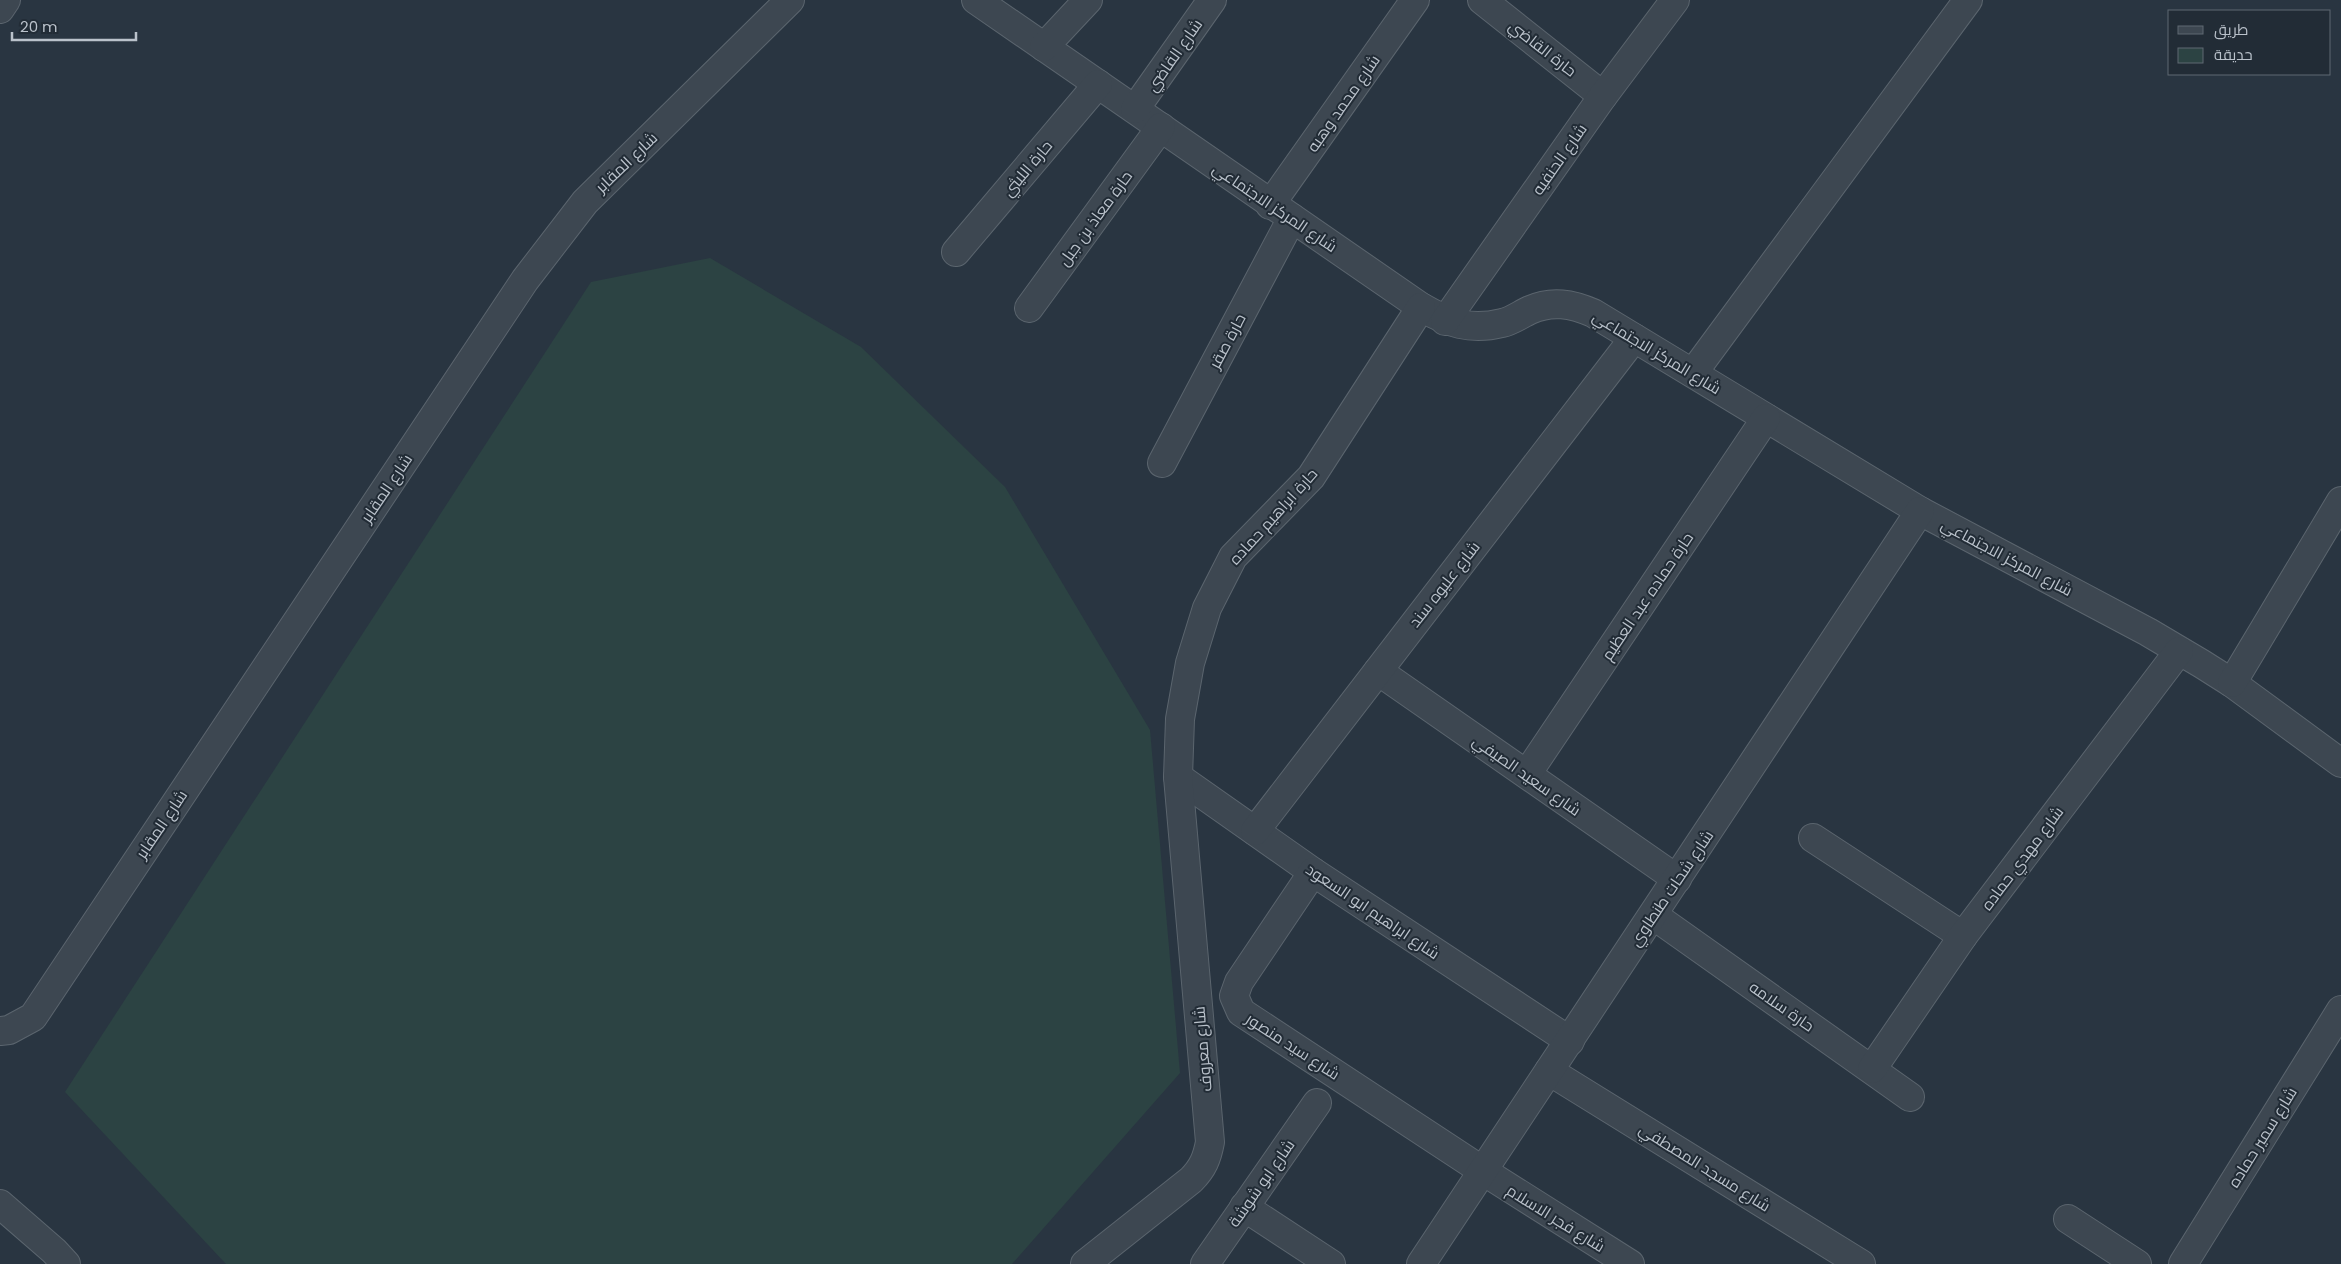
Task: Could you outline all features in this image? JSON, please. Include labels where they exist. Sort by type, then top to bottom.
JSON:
[{"type":"street","points":[[0,9],[6,0]]},
{"type":"street","name":"شارع المقابر","points":[[0,1031],[9,1030],[33,1016],[525,280],[585,202],[790,0]]},
{"type":"street","name":"شارع المركز الاجتماعي","points":[[976,0],[1281,212],[1421,307],[1445,321],[1472,327],[1504,323],[1532,309],[1553,304],[1574,305],[1593,313],[1920,511],[2148,632],[2180,651],[2232,683],[2341,763]]},
{"type":"street","points":[[1044,47],[1088,0]]},
{"type":"street","name":"شارع القاضي","points":[[1135,109],[1212,0]]},
{"type":"street","name":"شارع محمد وهبه","points":[[1281,212],[1415,0]]},
{"type":"street","name":"حارة القاضي","points":[[1482,0],[1603,96]]},
{"type":"street","name":"شارع الحنفيه","points":[[1445,321],[1603,96],[1675,0]]},
{"type":"street","points":[[1692,373],[1968,0]]},
{"type":"street","name":"حارة الليثي","points":[[956,252],[1098,84]]},
{"type":"street","name":"حارة معاذ بن جبل","points":[[1029,308],[1161,127]]},
{"type":"street","name":"حارة صقر","points":[[1162,463],[1281,212]]},
{"type":"street","name":"حارة ابراهيم حماده","points":[[1178,777],[1180,719],[1190,663],[1207,608],[1233,557],[1311,477],[1421,307]]},
{"type":"street","name":"شارع عليوه سند","points":[[1255,831],[1634,338]]},
{"type":"street","name":"حارة حماده عبد العظيم","points":[[1527,774],[1766,418]]},
{"type":"street","points":[[2232,683],[2341,501]]},
{"type":"street","name":"شارع شحات طنطاوي","points":[[1421,1264],[1920,511]]},
{"type":"street","name":"شارع مهدي حماده","points":[[1872,1069],[1963,936],[2180,651]]},
{"type":"street","name":"شارع سعيد الصيفي","points":[[1378,671],[1677,879]]},
{"type":"street","name":"شارع ابراهيم ابو السعود","points":[[1178,777],[1313,872],[1570,1041]]},
{"type":"street","name":"شارع معروف","points":[[1085,1264],[1191,1180],[1202,1169],[1207,1156],[1209,1132],[1178,777]]},
{"type":"street","points":[[1813,838],[1963,936]]},
{"type":"street","name":"شارع سيد منصور","points":[[1313,872],[1239,982],[1234,996],[1241,1012],[1483,1171]]},
{"type":"street","name":"حارة سلامه","points":[[1652,915],[1910,1097]]},
{"type":"street","name":"شارع سمير حماده","points":[[2184,1264],[2341,1010]]},
{"type":"street","name":"شارع مسجد المصطفي","points":[[1549,1071],[1861,1264]]},
{"type":"street","name":"شارع ابو شوشة","points":[[1205,1264],[1317,1103]]},
{"type":"street","name":"شارع فجر الاسلام","points":[[1483,1171],[1630,1264]]},
{"type":"street","points":[[0,1204],[54,1260]]},
{"type":"street","points":[[1244,1207],[1331,1264]]},
{"type":"street","points":[[2068,1219],[2138,1264]]},
{"type":"green space","points":[[710,258],[861,347],[1005,487],[1150,730],[1180,1073],[1012,1264],[226,1264],[65,1092],[591,282]]}]
